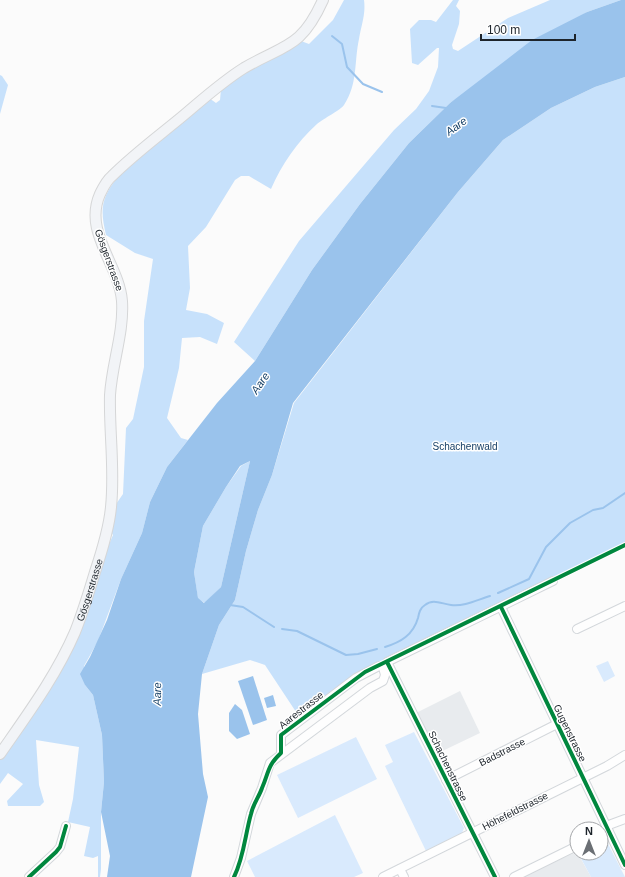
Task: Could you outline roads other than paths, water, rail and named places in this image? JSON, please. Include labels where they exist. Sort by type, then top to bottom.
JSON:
[{"type":"main road","name":"Gösgerstrasse","points":[[0,754],[46,686],[64,654],[84,609],[106,536],[111,507],[113,460],[110,395],[122,303],[118,280],[97,233],[96,206],[99,196],[111,176],[214,91],[244,68],[282,50],[302,35],[313,21],[322,0]]},
{"type":"street","points":[[501,608],[553,581]]},
{"type":"street","points":[[577,629],[625,606]]},
{"type":"street","name":"Schachenstrasse","points":[[494,877],[387,662],[501,608]]},
{"type":"street","name":"Gugenstrasse","points":[[501,608],[583,777],[601,821]]},
{"type":"street","name":"Aarestrasse","points":[[234,877],[241,858],[251,814],[256,799],[262,788],[270,763],[383,681],[385,675],[383,667],[379,666],[356,678],[282,735],[281,754]]},
{"type":"street","name":"Badstrasse","points":[[446,780],[557,724]]},
{"type":"street","name":"Höhefeldstrasse","points":[[383,877],[624,756]]},
{"type":"street","points":[[609,828],[625,819]]},
{"type":"street","points":[[29,877],[56,852],[62,842],[66,826]]},
{"type":"street","name":"Gugenstrasse","points":[[609,837],[625,865]]},
{"type":"street","points":[[514,877],[569,850]]},
{"type":"street","points":[[400,869],[404,877]]},
{"type":"water","name":"Aare","points":[[621,0],[625,0],[625,77],[595,87],[551,108],[503,140],[458,192],[293,403],[272,475],[258,510],[246,551],[235,600],[219,625],[202,674],[198,714],[203,774],[208,797],[191,877],[107,877],[110,856],[101,812],[104,782],[102,735],[93,695],[85,685],[80,674],[90,657],[107,620],[121,579],[142,533],[150,502],[167,467],[217,403],[255,361],[312,270],[360,204],[409,143],[450,103],[532,40],[587,12]],"holes":[[[250,461],[221,587],[204,603],[198,598],[194,572],[203,526],[240,466]]]},
{"type":"water","points":[[253,676],[267,720],[253,725],[238,681]]},
{"type":"water","points":[[273,695],[276,706],[267,708],[264,698]]},
{"type":"water","points":[[235,704],[242,710],[250,734],[237,739],[229,731],[229,713]]},
{"type":"waterway","points":[[332,36],[342,44],[347,67],[363,84],[382,92]]},
{"type":"waterway","points":[[432,106],[446,108]]},
{"type":"waterway","points":[[498,593],[529,579],[546,547],[570,523],[593,510],[603,508],[625,493]]},
{"type":"waterway","points":[[385,647],[396,643],[410,633],[416,624],[419,612],[423,606],[428,603],[438,602],[451,605],[461,605],[490,596]]},
{"type":"waterway","points":[[230,605],[243,607],[274,627]]},
{"type":"waterway","points":[[282,629],[297,631],[346,655],[358,654],[377,649]]},
{"type":"park label","name":"Schachenwald","points":[[465,446]]}]
